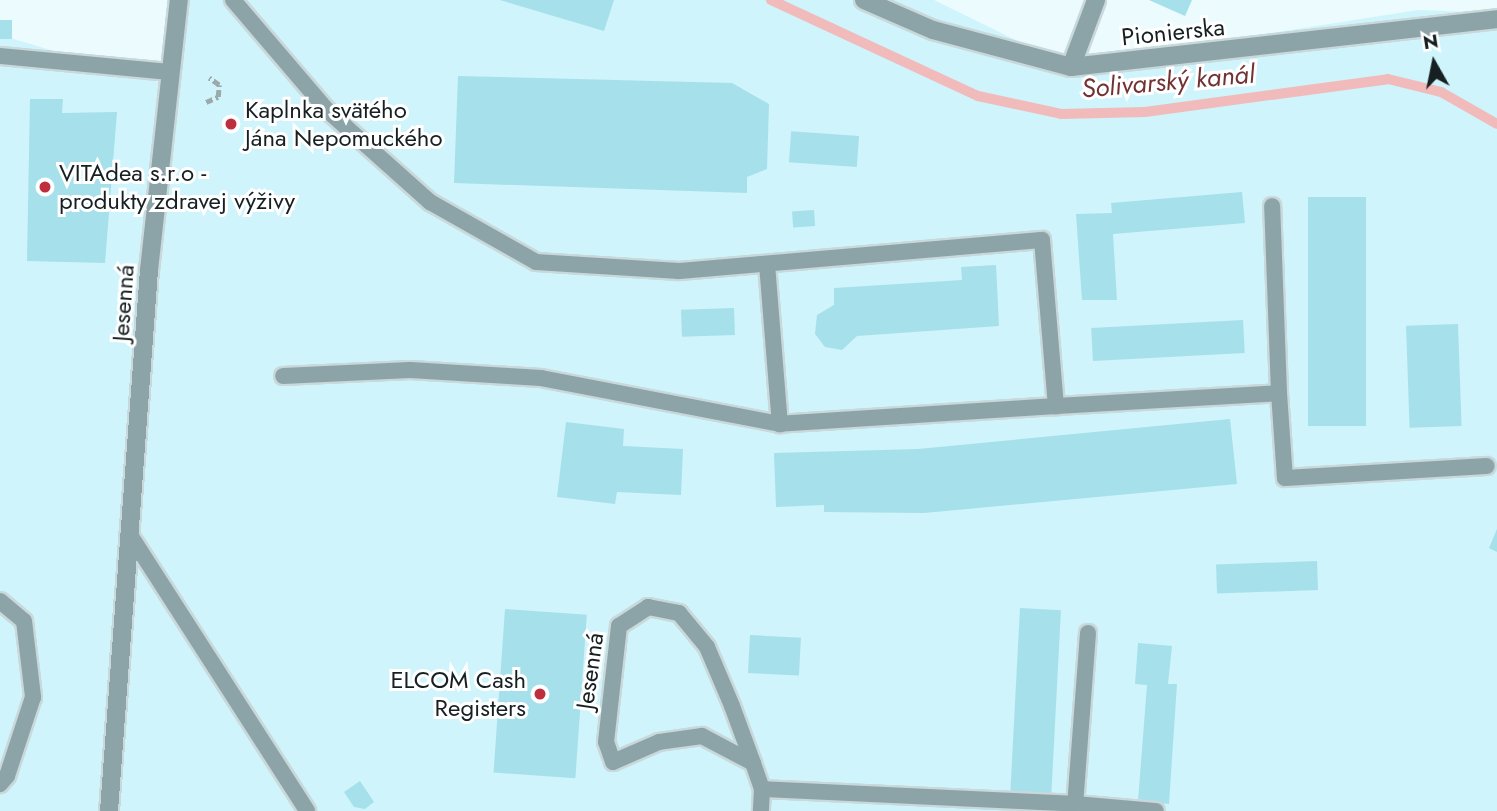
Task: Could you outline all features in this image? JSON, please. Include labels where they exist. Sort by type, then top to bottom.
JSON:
[{"type":"street","name":"Jesenná","points":[[109,811],[132,538],[149,270],[179,0]]},
{"type":"street","name":"Pionierska","points":[[864,0],[933,30],[1071,67],[1497,19]]},
{"type":"street","points":[[1071,67],[1096,0]]},
{"type":"lane","points":[[233,0],[327,110],[430,202],[536,262],[679,271],[1042,240],[1056,406]]},
{"type":"lane","points":[[0,56],[169,72]]},
{"type":"lane","points":[[1272,206],[1285,478],[1487,466]]},
{"type":"lane","points":[[767,264],[780,424]]},
{"type":"lane","points":[[283,376],[410,370],[541,378],[780,424],[1279,394]]},
{"type":"lane","points":[[132,538],[307,811]]},
{"type":"lane","points":[[0,601],[24,621],[33,697],[7,776],[0,784]]},
{"type":"lane","name":"Jesenná","points":[[753,762],[702,736],[659,742],[613,762],[606,742],[619,626],[648,607],[679,613],[707,647],[753,762],[762,789],[761,811]]},
{"type":"lane","points":[[1075,804],[1087,633]]},
{"type":"lane","points":[[762,789],[1075,804],[1156,811]]},
{"type":"path","points":[[206,102],[218,97],[219,85],[209,78]]},
{"type":"shaded area","points":[[175,0],[934,0],[1066,65],[1418,10],[1497,13],[1497,811],[0,811],[0,35],[159,82]]},
{"type":"building","points":[[500,0],[614,0],[604,31]]},
{"type":"building","points":[[1149,0],[1192,0],[1185,16]]},
{"type":"building","points":[[0,20],[12,20],[12,39],[0,39]]},
{"type":"building","points":[[458,76],[732,83],[769,104],[767,169],[747,177],[747,193],[454,183]]},
{"type":"building","points":[[30,99],[63,99],[62,113],[117,112],[105,263],[27,261]]},
{"type":"building","points":[[791,131],[859,136],[857,167],[789,162]]},
{"type":"building","points":[[1242,192],[1245,223],[1113,234],[1117,300],[1082,300],[1076,214],[1112,213],[1111,203]]},
{"type":"building","points":[[1308,197],[1366,197],[1366,426],[1308,426]]},
{"type":"building","points":[[814,210],[815,226],[793,227],[792,212]]},
{"type":"building","points":[[996,265],[999,326],[857,336],[842,350],[825,347],[815,334],[817,315],[834,305],[834,288],[962,280],[961,267]]},
{"type":"building","points":[[734,308],[735,335],[682,337],[681,310]]},
{"type":"building","points":[[1243,320],[1245,353],[1093,361],[1091,328]]},
{"type":"building","points":[[1458,324],[1462,426],[1410,428],[1406,326]]},
{"type":"building","points":[[1230,419],[1237,484],[924,513],[824,512],[824,505],[776,507],[774,453],[918,449]]},
{"type":"building","points":[[566,422],[624,429],[623,446],[683,449],[681,495],[617,492],[615,504],[557,497]]},
{"type":"building","points":[[1497,529],[1497,552],[1489,548]]},
{"type":"building","points":[[1317,561],[1318,590],[1217,594],[1216,565]]},
{"type":"building","points":[[1020,608],[1061,610],[1051,798],[1010,796]]},
{"type":"building","name":"ELCOM Cash Registers","points":[[505,609],[587,615],[575,778],[494,773]]},
{"type":"building","points":[[750,635],[801,638],[799,676],[748,673]]},
{"type":"building","points":[[1138,643],[1172,646],[1168,684],[1177,684],[1169,804],[1138,801],[1147,685],[1135,684]]},
{"type":"building","points":[[360,781],[374,802],[365,809],[354,807],[344,792]]},
{"type":"waterway","name":"Solivarský kanál","points":[[771,0],[978,96],[1061,114],[1145,112],[1388,79],[1441,92],[1497,124]]},
{"type":"place","name":"Kaplnka svätého Jána Nepomuckého","points":[[231,124]]},
{"type":"place","name":"VITAdea s.r.o - produkty zdravej výživy","points":[[45,187]]},
{"type":"place","name":"ELCOM Cash Registers","points":[[540,694]]}]
